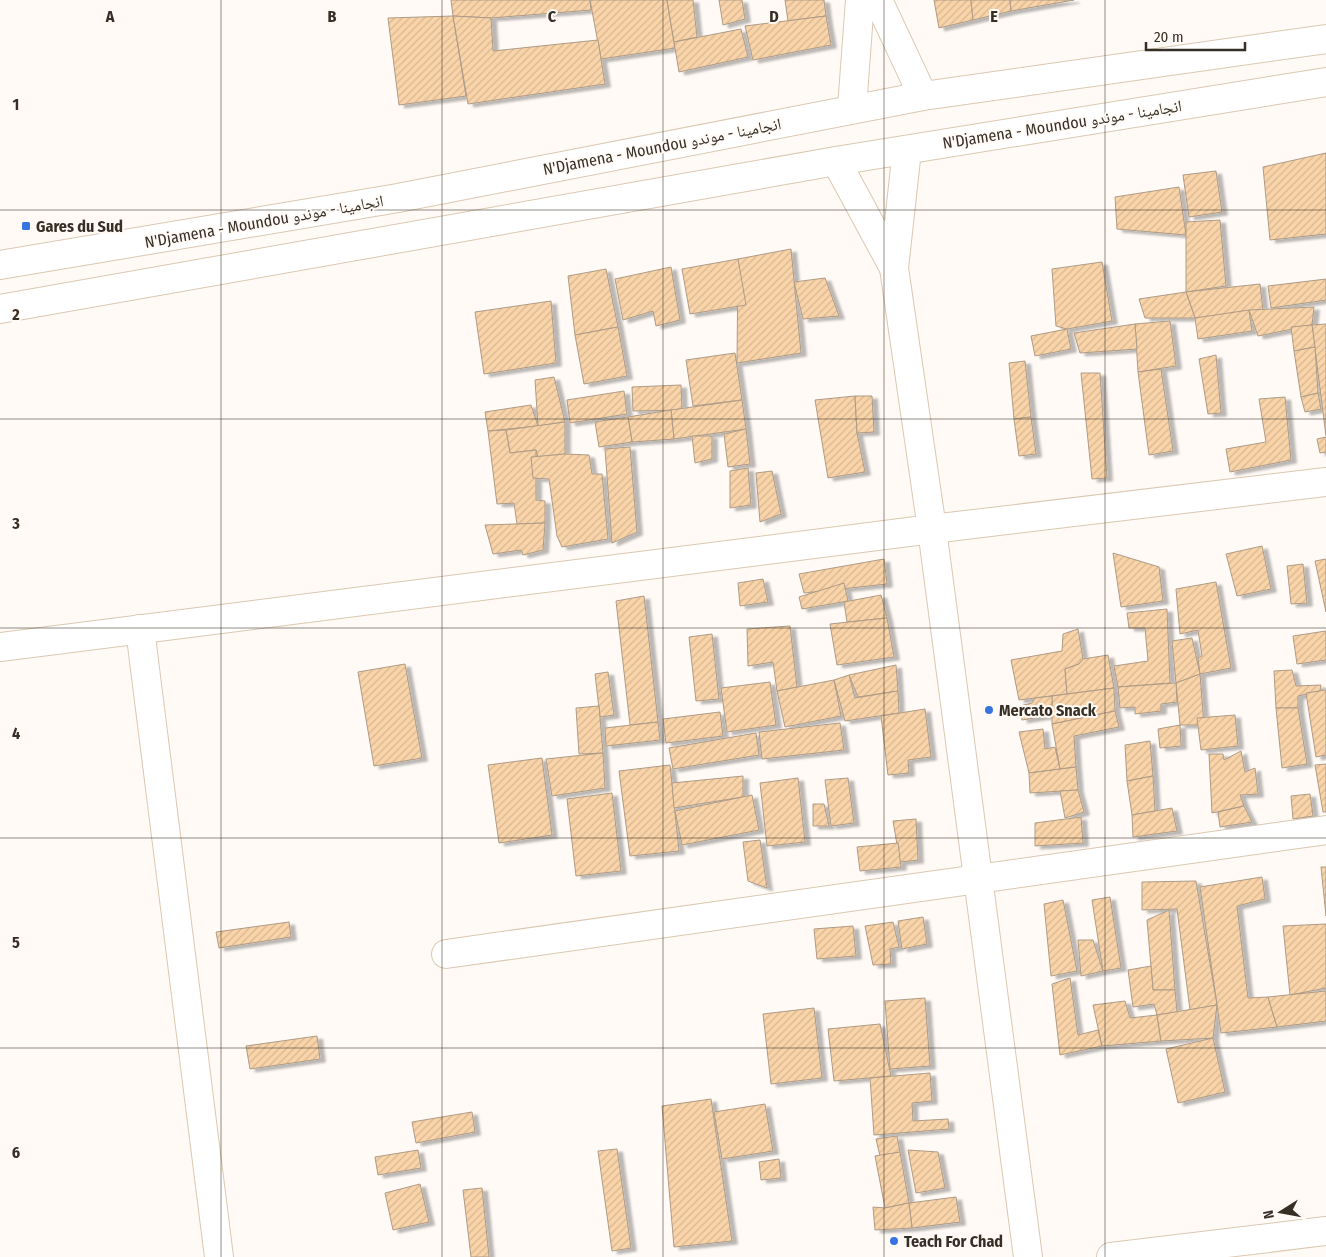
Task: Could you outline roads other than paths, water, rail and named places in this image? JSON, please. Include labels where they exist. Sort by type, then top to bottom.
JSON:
[{"type":"street","points":[[852,108],[860,0]]},
{"type":"street","points":[[878,0],[923,96]]},
{"type":"street","name":"N'Djamena - Moundou انجامينا - موندو","points":[[0,265],[398,198],[852,108],[923,96],[1326,39]]},
{"type":"street","name":"N'Djamena - Moundou انجامينا - موندو","points":[[0,309],[836,161],[1326,82]]},
{"type":"street","points":[[907,150],[894,268],[932,529],[1028,1257]]},
{"type":"street","points":[[836,161],[894,268]]},
{"type":"street","points":[[0,647],[932,529],[1326,482]]},
{"type":"street","points":[[140,629],[219,1257]]},
{"type":"street","points":[[446,954],[979,881],[1326,830]]},
{"type":"street","points":[[1111,1257],[1326,1231]]},
{"type":"place","name":"Gares du Sud","points":[[26,226]]},
{"type":"place","name":"Mercato Snack","points":[[989,710]]},
{"type":"place","name":"Teach For Chad","points":[[894,1241]]}]
